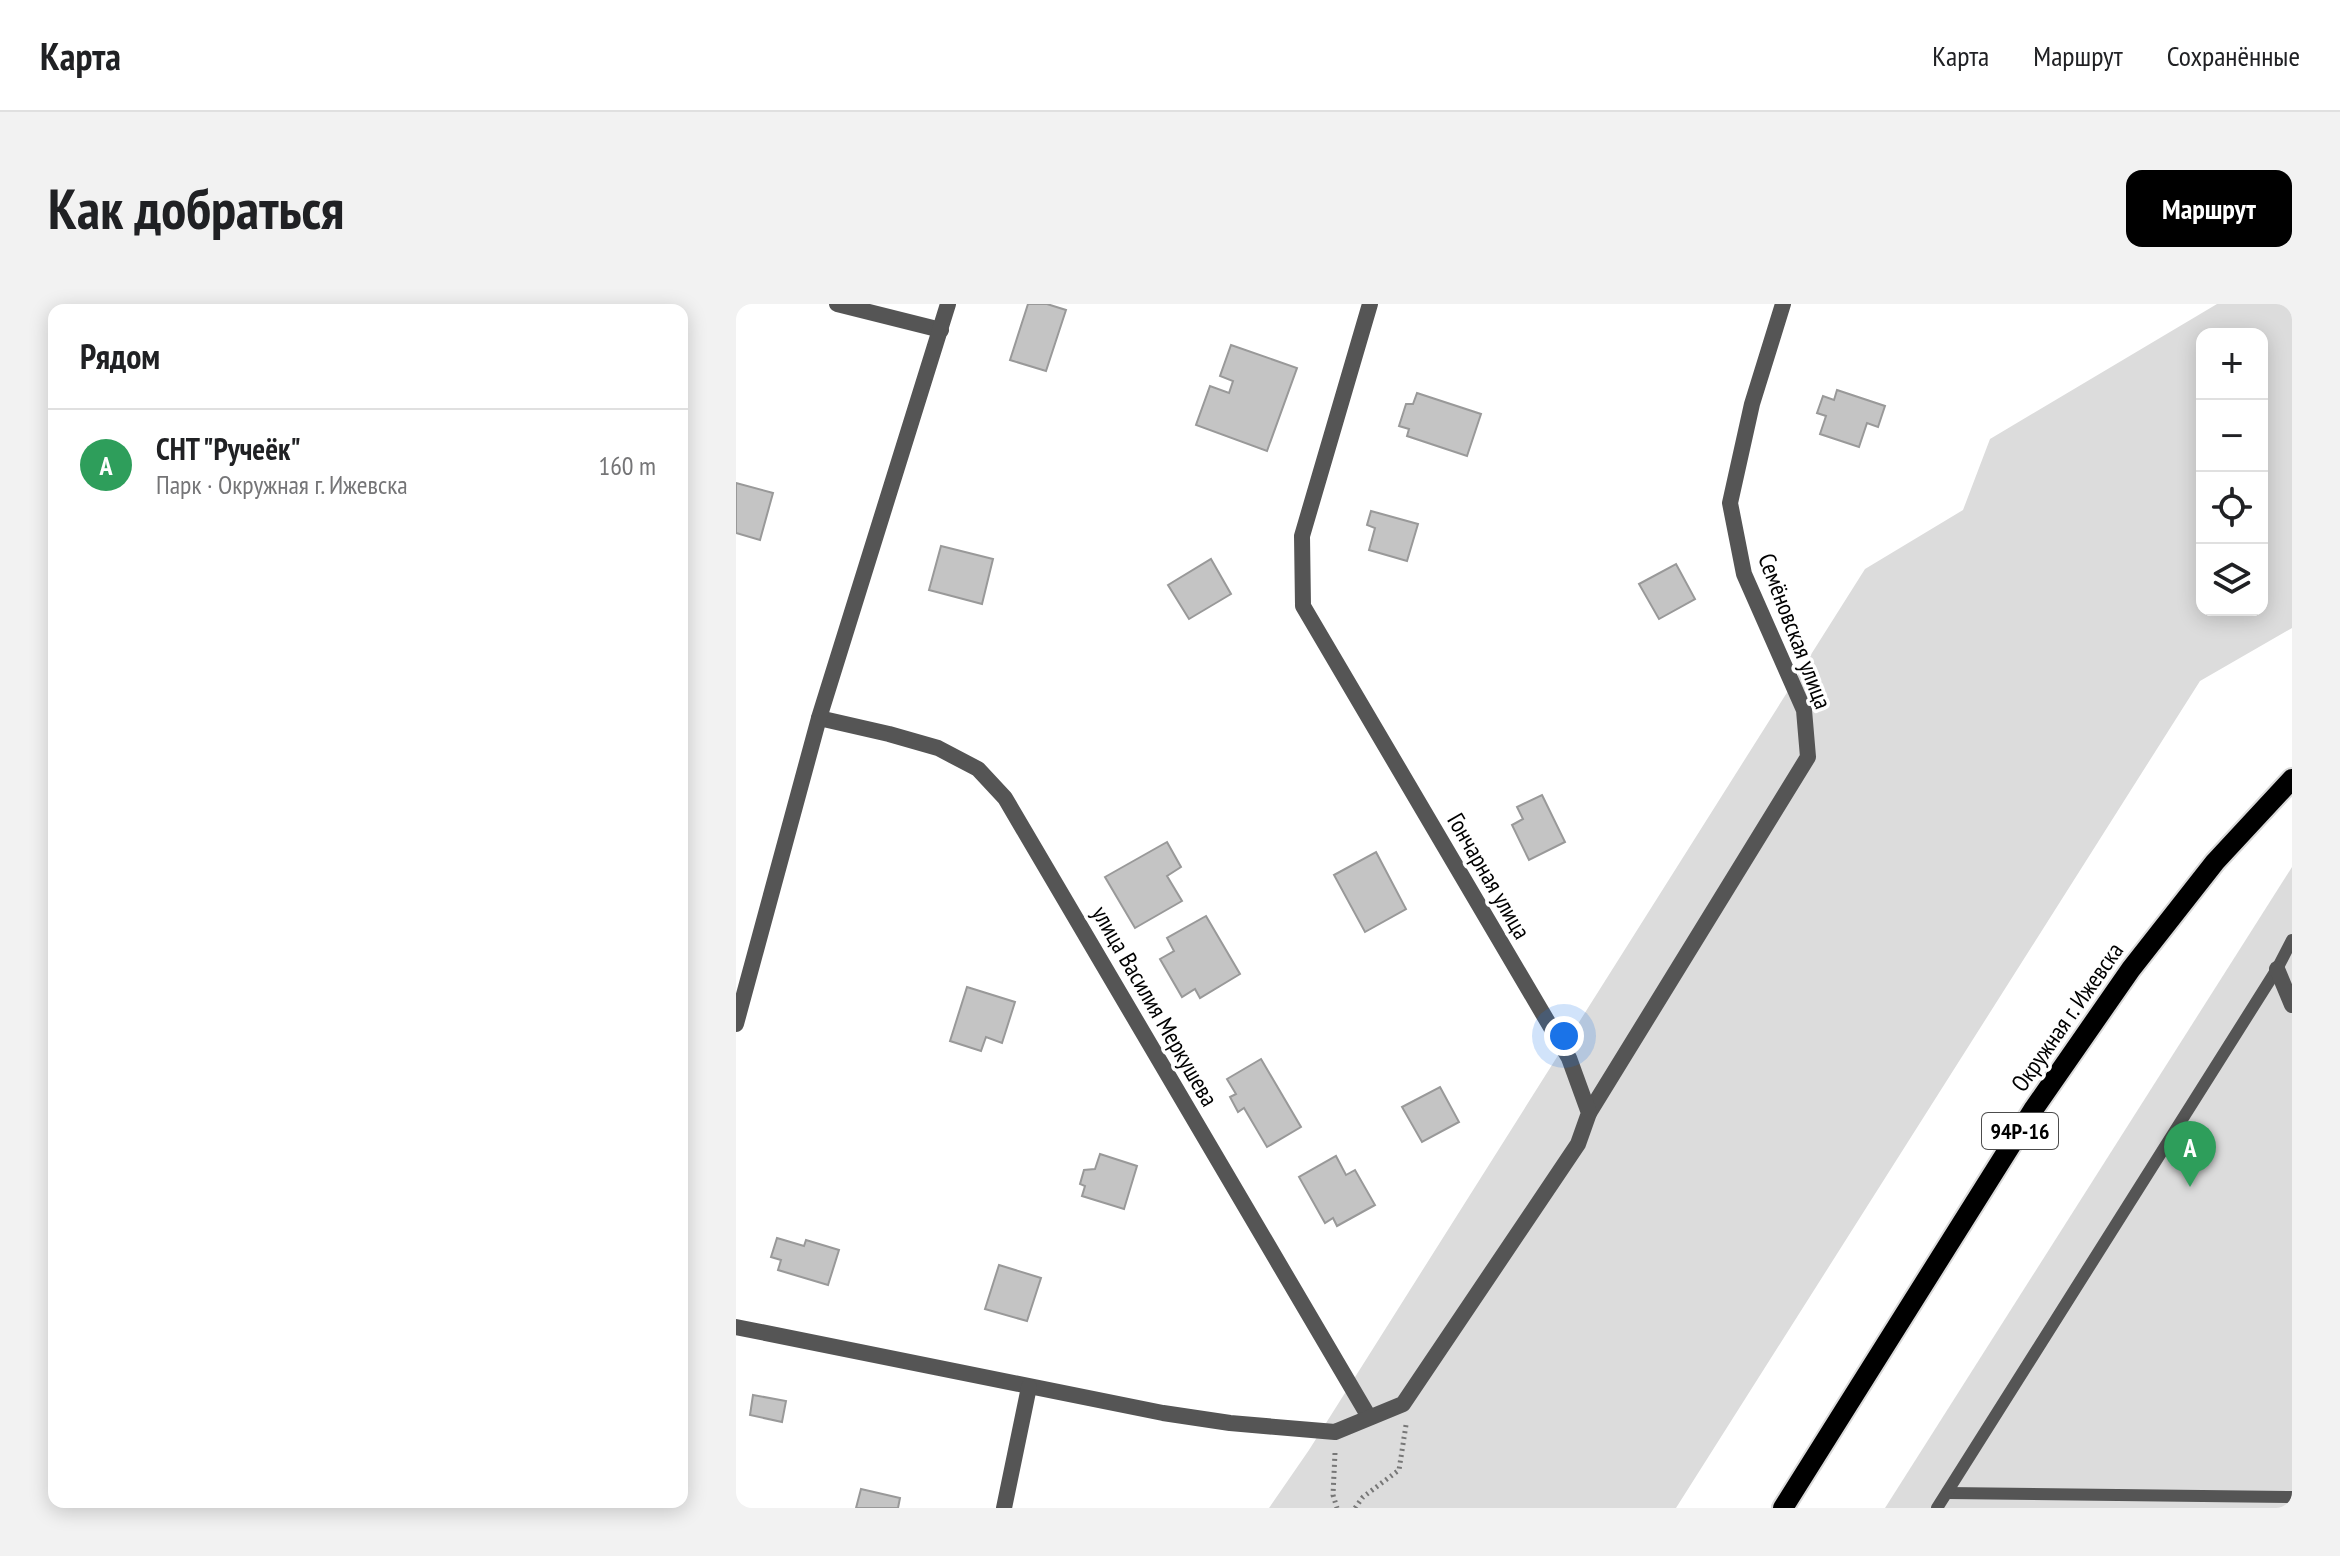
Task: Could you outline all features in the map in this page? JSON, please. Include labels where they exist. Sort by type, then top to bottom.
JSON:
[{"type":"main road","name":"Окружная г. Ижевска","points":[[1783,1508],[2033,1110],[2131,969],[2215,862],[2292,779]]},
{"type":"street","points":[[837,304],[941,330]]},
{"type":"street","points":[[736,1024],[819,718],[948,304]]},
{"type":"street","name":"Гончарная улица","points":[[1370,304],[1302,536],[1303,606],[1569,1058],[1589,1113]]},
{"type":"street","name":"Семёновская улица","points":[[1589,1113],[1808,757],[1804,710],[1744,574],[1730,503],[1752,404],[1783,304]]},
{"type":"street","name":"улица Василия Меркушева","points":[[819,718],[938,748],[978,769],[1005,798],[1369,1417]]},
{"type":"street","points":[[2277,969],[2292,1005]]},
{"type":"street","points":[[736,1327],[1163,1413],[1230,1423],[1335,1432],[1403,1404],[1578,1144],[1589,1113]]},
{"type":"street","points":[[1004,1508],[1029,1387]]},
{"type":"lane","points":[[1937,1508],[2277,969],[2292,940]]},
{"type":"lane","points":[[1947,1493],[2292,1497]]},
{"type":"path","points":[[1355,1508],[1363,1497],[1399,1470],[1406,1428],[1403,1404]]},
{"type":"path","points":[[1335,1432],[1333,1495],[1337,1508]]},
{"type":"shaded area","points":[[2217,304],[2292,304],[2292,628],[2200,681],[1676,1508],[1269,1508],[1309,1450],[1865,569],[1963,510],[1990,439]]},
{"type":"shaded area","points":[[2292,867],[2292,1508],[1885,1508]]},
{"type":"building","points":[[1028,304],[1047,304],[1066,310],[1046,371],[1010,360]]},
{"type":"building","points":[[1231,345],[1297,368],[1267,451],[1196,425],[1210,386],[1229,393],[1233,381],[1220,376]]},
{"type":"building","points":[[1837,390],[1885,406],[1878,427],[1867,423],[1859,447],[1820,434],[1826,416],[1817,413],[1823,396],[1834,400]]},
{"type":"building","points":[[1417,393],[1481,414],[1467,456],[1407,436],[1409,429],[1399,426],[1406,404],[1413,404]]},
{"type":"building","points":[[736,483],[773,493],[760,540],[736,533]]},
{"type":"building","points":[[1371,511],[1418,524],[1407,561],[1369,550],[1375,528],[1367,525]]},
{"type":"building","points":[[941,546],[993,559],[982,604],[929,590]]},
{"type":"building","points":[[1211,559],[1231,594],[1189,619],[1168,585]]},
{"type":"building","points":[[1676,564],[1695,599],[1659,619],[1639,584]]},
{"type":"building","points":[[1542,795],[1565,842],[1529,860],[1512,825],[1523,819],[1517,807]]},
{"type":"building","points":[[1167,842],[1181,867],[1167,876],[1182,901],[1135,928],[1105,877]]},
{"type":"building","points":[[1376,852],[1406,909],[1365,932],[1334,875]]},
{"type":"building","points":[[1206,916],[1240,974],[1200,998],[1195,989],[1182,997],[1160,959],[1174,951],[1167,938]]},
{"type":"building","points":[[967,987],[1015,1002],[1002,1043],[986,1037],[981,1051],[950,1041]]},
{"type":"building","points":[[1261,1059],[1301,1127],[1267,1147],[1244,1108],[1238,1112],[1230,1097],[1236,1094],[1227,1079]]},
{"type":"building","points":[[1440,1087],[1459,1122],[1422,1142],[1402,1107]]},
{"type":"building","points":[[1100,1154],[1137,1166],[1124,1209],[1082,1196],[1085,1186],[1080,1184],[1084,1170],[1095,1169]]},
{"type":"building","points":[[1336,1156],[1346,1175],[1355,1170],[1375,1205],[1337,1226],[1333,1218],[1325,1223],[1299,1177]]},
{"type":"building","points":[[777,1238],[804,1246],[806,1240],[839,1250],[828,1285],[778,1270],[781,1260],[771,1257]]},
{"type":"building","points":[[999,1265],[1041,1278],[1027,1321],[985,1309]]},
{"type":"building","points":[[753,1395],[786,1401],[782,1422],[750,1415]]},
{"type":"building","points":[[861,1489],[900,1498],[898,1508],[856,1508]]},
{"type":"place","name":"СНТ \"Ручеёк\"","points":[[2190,1187]]}]
